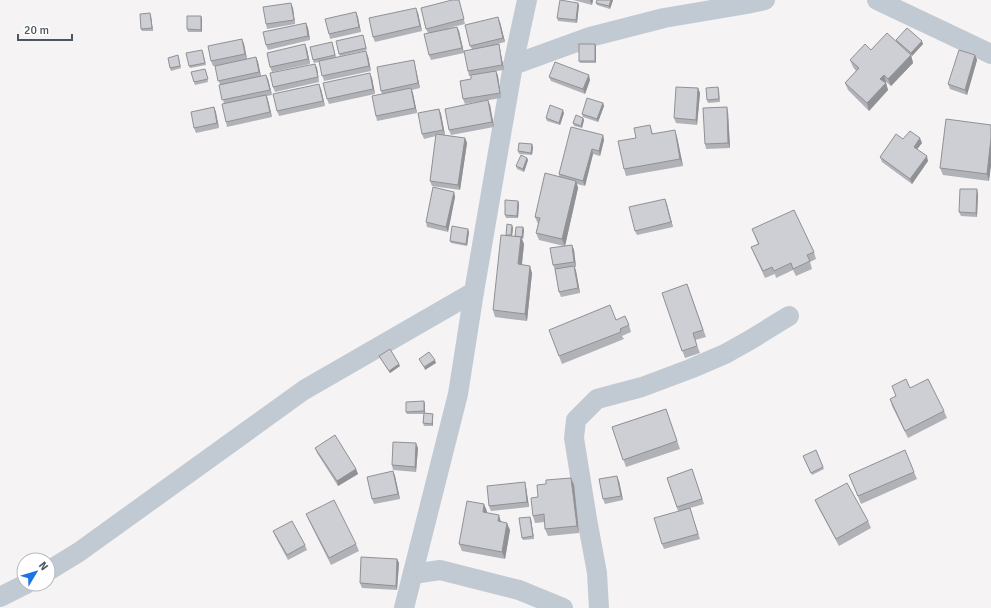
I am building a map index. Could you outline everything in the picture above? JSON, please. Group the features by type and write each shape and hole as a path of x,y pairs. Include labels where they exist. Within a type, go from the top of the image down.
{"street":[{"path":"404,608 458,394 474,292 527,0"},
{"path":"514,65 590,37 664,18 765,0"},
{"path":"877,0 991,54"},
{"path":"56,566 79,552 304,390 474,292"},
{"path":"599,608 597,573 574,438 576,420 597,399 642,387 725,354 788,316"},
{"path":"413,574 440,570 519,590 563,608"},
{"path":"0,597 16,589"}],"building":[{"path":"452,0 459,0 464,19 426,29 421,8"},
{"path":"560,0 578,3 576,20 557,18"},
{"path":"597,0 611,0 609,6 596,3"},
{"path":"291,3 294,20 266,24 263,7"},
{"path":"416,8 420,26 373,37 369,18"},
{"path":"356,12 359,27 329,34 325,19"},
{"path":"150,13 152,28 141,29 140,14"},
{"path":"187,16 201,16 201,30 187,29"},
{"path":"498,17 503,38 470,46 465,25"},
{"path":"306,23 308,36 266,45 263,32"},
{"path":"457,27 462,48 429,55 424,34"},
{"path":"907,28 922,41 911,53 896,40"},
{"path":"887,33 911,55 888,79 884,75 880,79 886,83 867,103 845,83 859,68 850,60 865,44 871,50"},
{"path":"363,35 366,48 339,54 336,41"},
{"path":"242,39 245,54 211,61 208,46"},
{"path":"332,42 335,55 313,60 310,47"},
{"path":"305,44 308,59 270,67 267,53"},
{"path":"499,44 502,65 468,71 464,51"},
{"path":"579,44 595,44 595,61 579,61"},
{"path":"202,50 205,63 189,66 186,53"},
{"path":"959,50 975,55 965,90 948,84"},
{"path":"366,51 369,66 322,76 319,61"},
{"path":"178,55 180,66 170,68 168,58"},
{"path":"256,57 259,72 218,81 215,66"},
{"path":"414,60 418,83 381,91 377,67"},
{"path":"555,62 589,75 583,89 549,77"},
{"path":"315,64 318,77 273,87 270,73"},
{"path":"205,69 208,79 194,82 191,72"},
{"path":"496,71 500,93 463,99 460,81 471,79 471,75"},
{"path":"370,73 373,89 327,99 323,83"},
{"path":"266,75 270,90 222,100 219,85"},
{"path":"319,84 323,101 277,111 273,94"},
{"path":"676,87 698,88 696,120 674,118"},
{"path":"718,87 719,99 707,100 706,88"},
{"path":"411,88 415,108 376,116 372,96"},
{"path":"266,95 270,112 226,122 222,104"},
{"path":"587,98 603,103 597,119 582,114"},
{"path":"488,100 492,122 449,130 445,109"},
{"path":"550,105 563,110 559,123 546,118"},
{"path":"214,107 217,123 194,128 191,112"},
{"path":"727,107 728,143 705,144 703,108"},
{"path":"439,109 443,130 422,134 418,113"},
{"path":"576,115 583,118 581,126 573,123"},
{"path":"946,119 991,125 987,174 940,168"},
{"path":"650,125 652,134 675,130 680,159 624,169 618,141 636,138 634,128"},
{"path":"571,127 603,135 599,151 592,149 583,181 559,174"},
{"path":"910,131 920,138 914,147 927,156 910,179 880,157 896,134 903,139"},
{"path":"436,134 465,138 458,185 430,181"},
{"path":"519,143 532,144 531,153 518,151"},
{"path":"521,155 527,158 523,169 516,166"},
{"path":"545,173 576,181 562,239 536,233 540,218 535,217"},
{"path":"433,187 454,192 446,227 426,222"},
{"path":"960,189 977,189 976,213 959,212"},
{"path":"665,199 671,222 635,231 629,207"},
{"path":"505,200 518,201 517,216 505,215"},
{"path":"794,210 814,252 807,255 810,261 793,269 791,263 774,271 772,267 763,271 751,247 759,244 752,229"},
{"path":"507,224 512,225 511,235 506,235"},
{"path":"452,226 468,229 466,244 450,241"},
{"path":"516,227 523,227 522,237 515,236"},
{"path":"501,235 521,237 518,264 530,266 525,314 493,310"},
{"path":"572,245 574,262 553,265 550,248"},
{"path":"574,266 578,288 559,292 555,269"},
{"path":"687,284 703,330 693,333 697,346 682,351 662,293"},
{"path":"610,305 616,320 625,316 629,325 620,329 621,332 559,356 549,330"},
{"path":"390,349 399,364 389,371 379,356"},
{"path":"429,352 435,360 424,367 419,359"},
{"path":"906,379 910,388 928,379 944,411 905,431 890,399 896,396 892,386"},
{"path":"424,401 424,411 406,412 406,402"},
{"path":"666,409 677,441 623,460 612,427"},
{"path":"424,413 433,414 432,424 423,423"},
{"path":"335,435 356,469 337,481 315,448"},
{"path":"393,442 416,443 415,467 392,465"},
{"path":"816,450 823,467 811,473 803,456"},
{"path":"905,450 914,472 858,496 849,475"},
{"path":"692,469 702,499 677,507 667,478"},
{"path":"393,471 398,494 372,499 367,477"},
{"path":"617,476 621,496 603,499 599,479"},
{"path":"571,478 577,526 545,529 544,514 533,516 531,498 538,497 537,485 546,484 546,480"},
{"path":"525,482 527,502 489,506 487,486"},
{"path":"847,483 868,521 836,539 815,500"},
{"path":"334,500 356,544 329,558 306,514"},
{"path":"467,501 484,504 483,512 499,515 498,521 507,523 502,552 459,544"},
{"path":"690,508 698,534 662,544 654,518"},
{"path":"530,517 533,536 522,538 519,518"},
{"path":"292,521 305,545 287,555 273,531"},
{"path":"361,557 397,559 396,586 360,583"}]}
